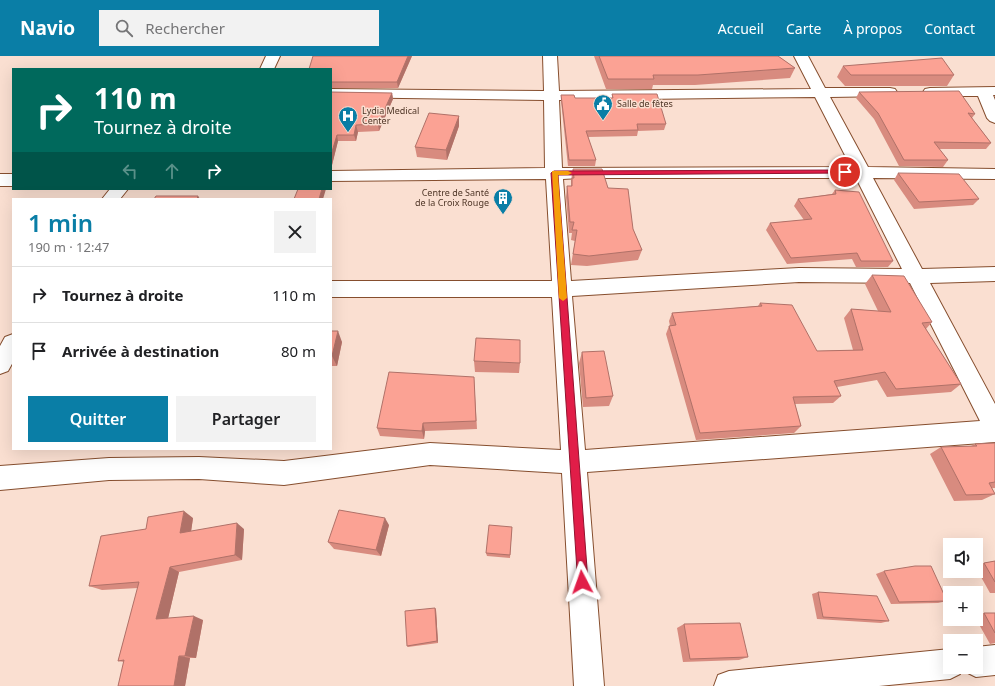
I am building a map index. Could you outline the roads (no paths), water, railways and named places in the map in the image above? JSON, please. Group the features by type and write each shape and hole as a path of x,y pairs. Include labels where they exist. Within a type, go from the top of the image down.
{"street":[{"path":"267,68 273,56"},
{"path":"550,56 554,173 573,462 590,686"},
{"path":"801,56 860,172 917,276 995,427"},
{"path":"332,93 551,96 989,91 995,118"},
{"path":"332,176 554,173 860,172 995,174"},
{"path":"0,180 12,180"},
{"path":"112,198 118,190"},
{"path":"332,289 562,289 799,274 917,276 995,274"},
{"path":"0,365 12,345"},
{"path":"0,478 109,468 199,468 284,473 430,454 573,462 995,431"},
{"path":"983,661 995,660"},
{"path":"729,686 943,665"}],"place":[{"name":"Salle de fêtes","path":"603,121"},
{"name":"Lydia Medical Center","path":"348,133"},
{"name":"Centre de Santé de la Croix Rouge","path":"503,215"}]}
